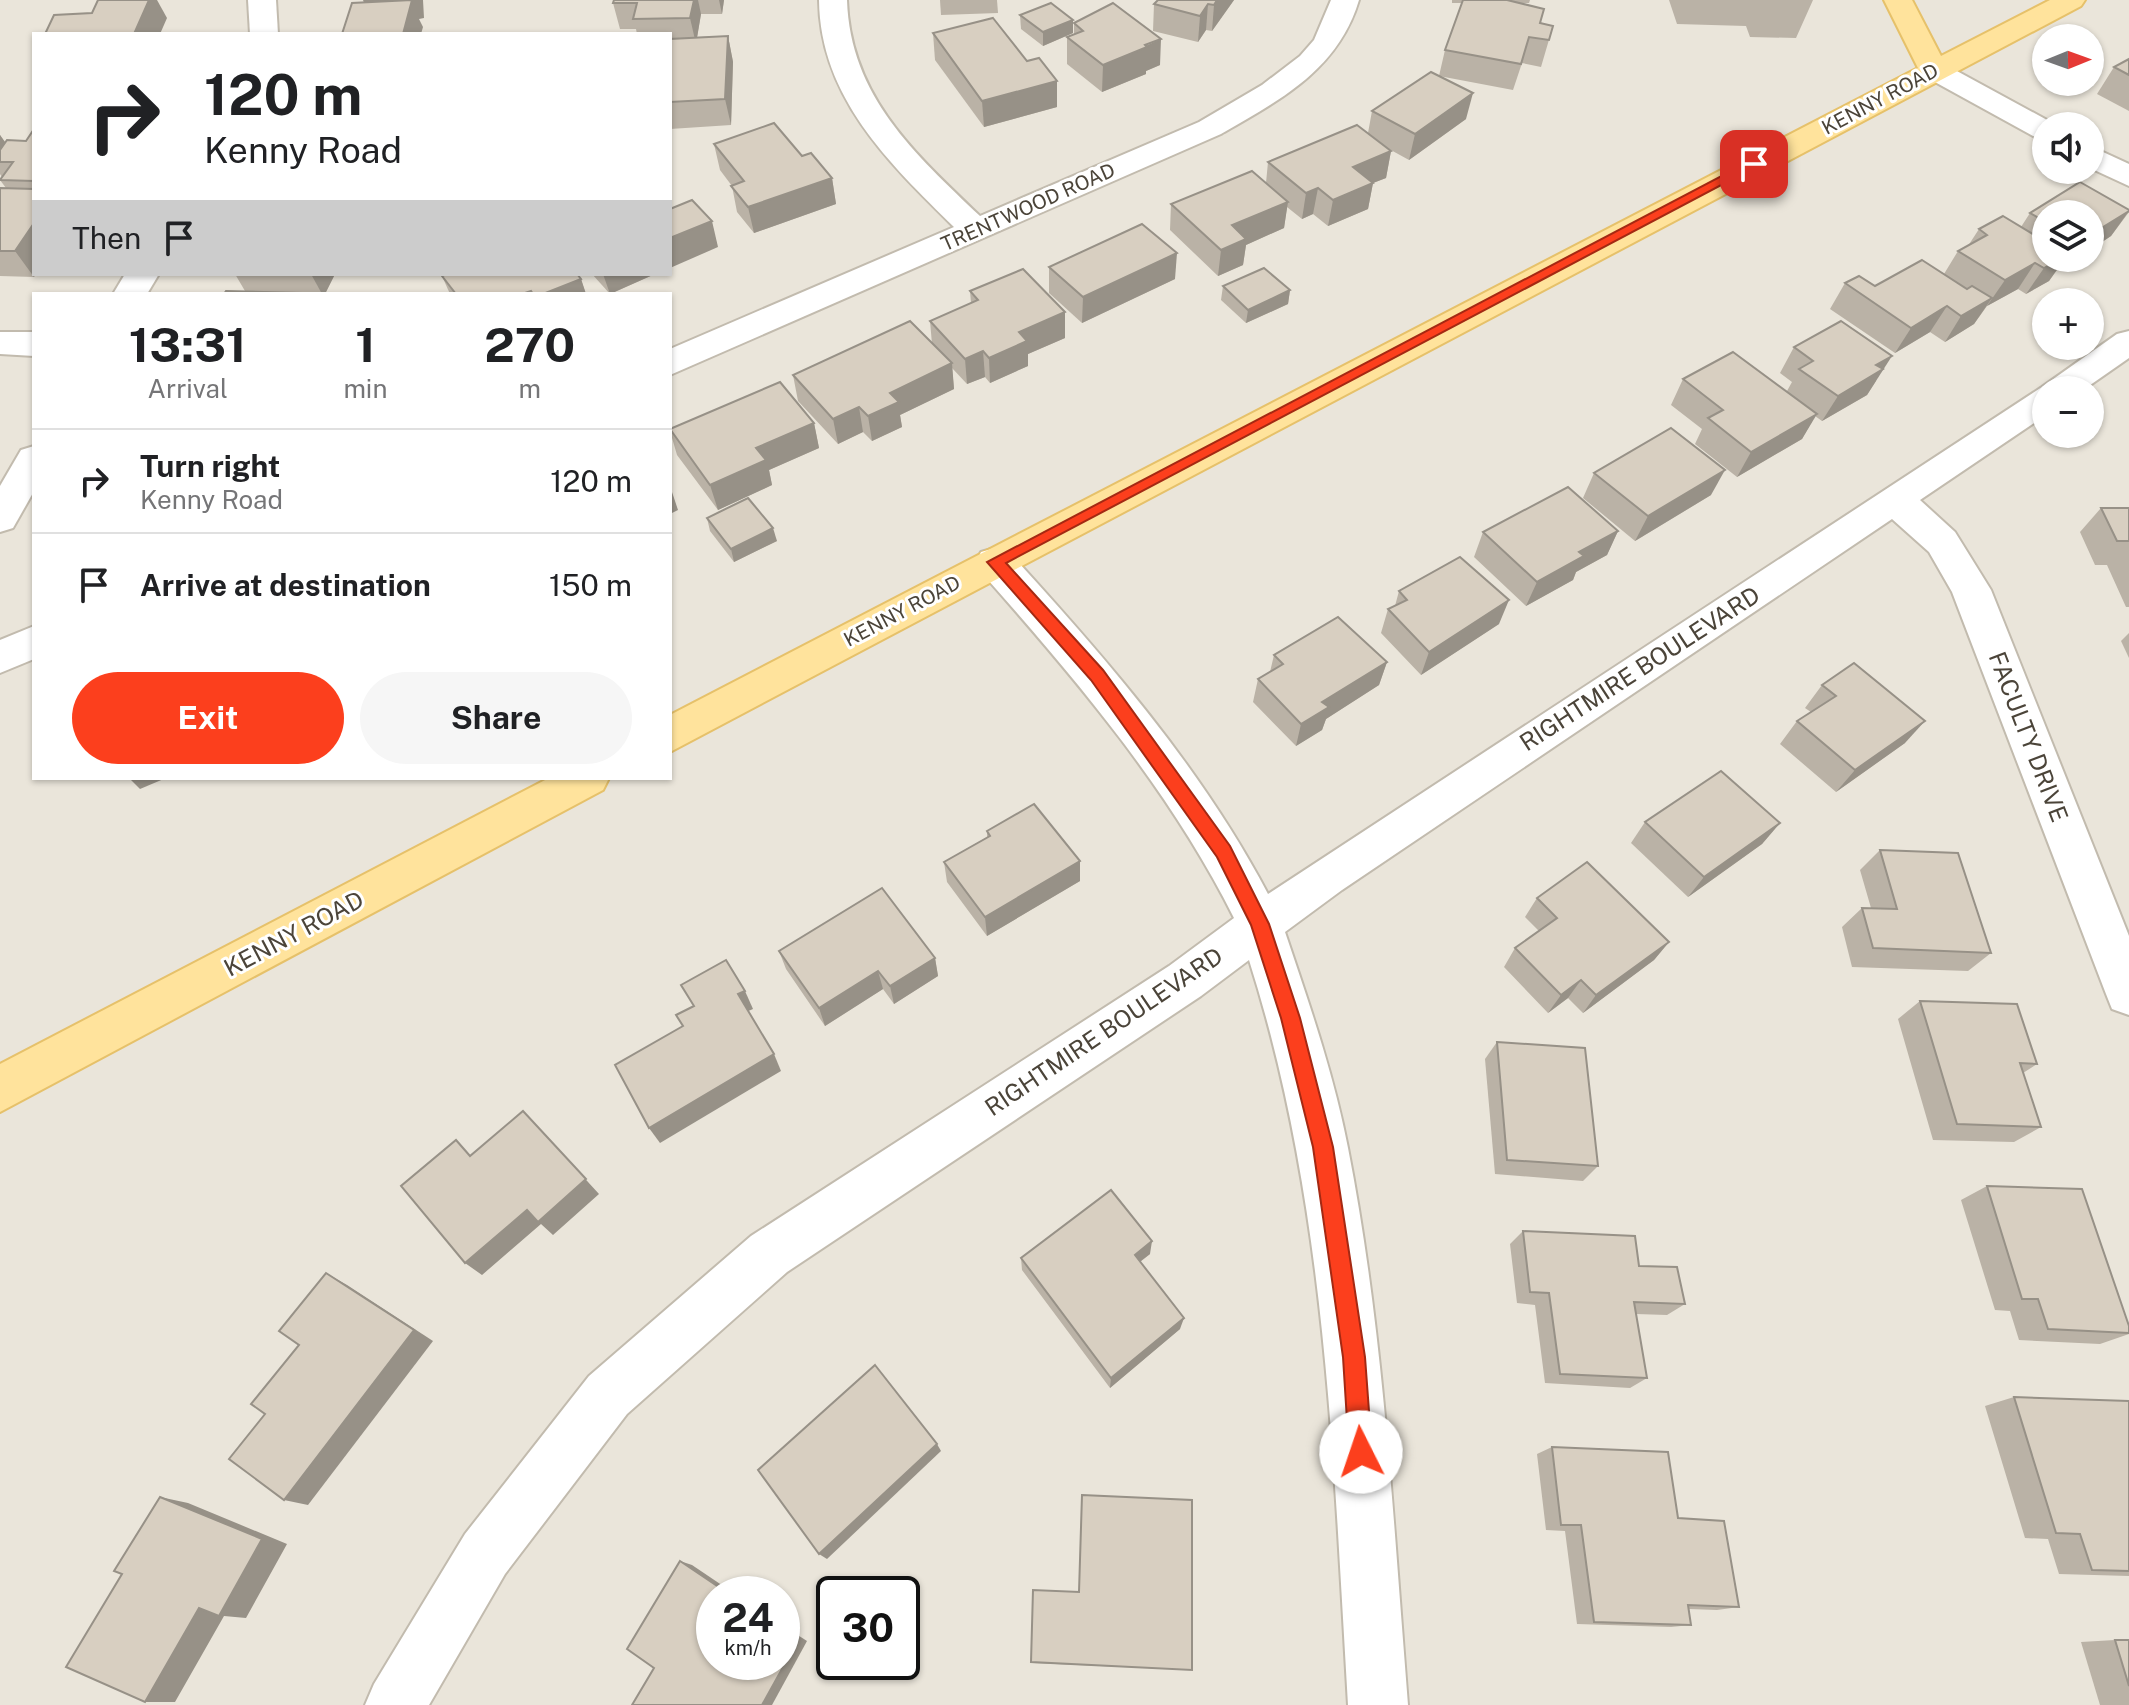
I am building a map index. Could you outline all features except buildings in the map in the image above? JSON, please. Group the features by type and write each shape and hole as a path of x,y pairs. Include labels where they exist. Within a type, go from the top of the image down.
{"main road":[{"path":"1898,0 1934,70"},
{"name":"KENNY ROAD","path":"672,734 2071,0"},
{"name":"KENNY ROAD","path":"0,1089 584,780"}],"street":[{"path":"262,0 264,32"},
{"path":"833,0 844,69 874,117 938,194 975,229"},
{"name":"TRENTWOOD ROAD","path":"672,362 1210,128 1281,87 1316,56 1335,31 1345,0"},
{"path":"1934,70 2032,123"},
{"path":"2104,163 2129,177"},
{"path":"2079,376 2129,342"},
{"path":"0,343 32,344"},
{"name":"RIGHTMIRE BOULEVARD","path":"395,1705 485,1554 608,1395 769,1254 1185,981 1326,876 2032,408"},
{"path":"0,518 32,462"},
{"name":"FACULTY DRIVE","path":"1896,500 1942,542 1971,590 2129,994"},
{"path":"995,562 1097,675 1223,852 1260,924 1291,1018 1323,1147 1330,1192 1354,1357 1378,1705"},
{"path":"0,657 32,643"}],"shaded area":[{"path":"0,0 2129,0 2129,1705 0,1705"}],"route":[{"path":"1361,1452 1354,1357 1323,1147 1291,1018 1260,924 1223,852 1097,675 995,562 1754,164"}]}
